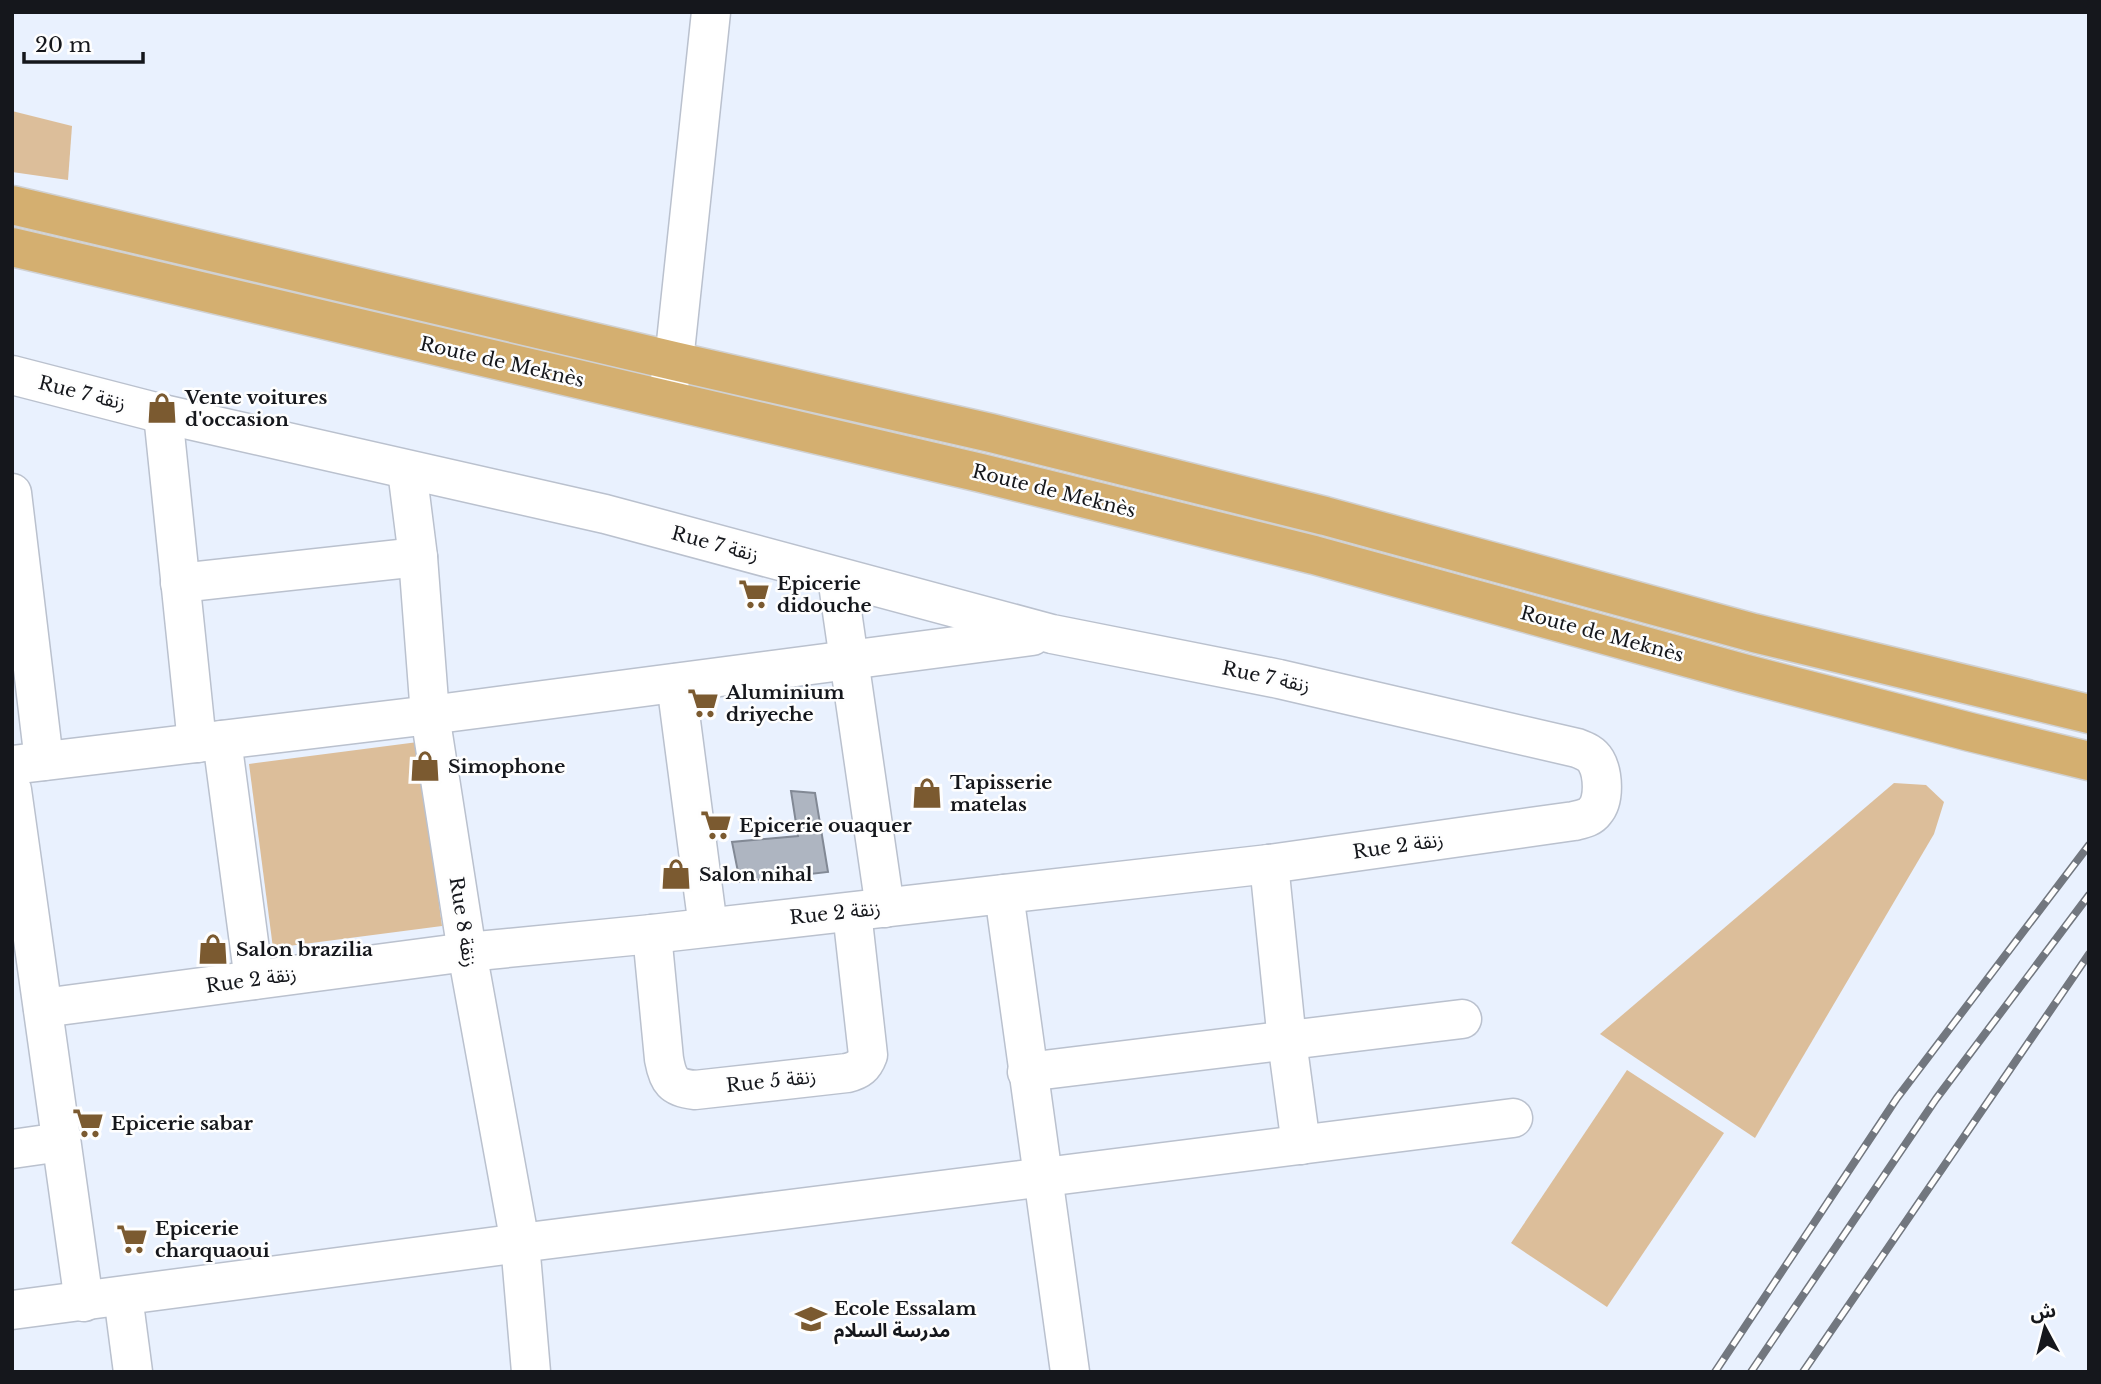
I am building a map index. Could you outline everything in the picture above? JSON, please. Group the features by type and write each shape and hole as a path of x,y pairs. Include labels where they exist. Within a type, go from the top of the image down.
{"main road":[{"name":"Route de Meknès","path":"12,205 674,362 991,433 1325,516 1754,633 2089,713"},
{"name":"Route de Meknès","path":"12,247 994,476 1314,555 1970,732 2089,761"}],"street":[{"path":"666,399 674,362 711,12"},
{"name":"Rue 7 زنقة","path":"12,375 163,414 605,514 1052,634 1279,679 1577,748 1591,755 1596,761 1601,783"},
{"path":"163,414 180,583 254,980"},
{"name":"Rue 8 زنقة","path":"407,470 418,557 430,715 467,952 520,1243 530,1372"},
{"path":"12,493 28,763 430,715 1052,634"},
{"path":"180,583 418,557"},
{"path":"837,577 849,659 869,910"},
{"path":"676,683 708,928"},
{"name":"Rue 2 زنقة","path":"43,1008 467,952 708,928 1269,864 1574,821 1587,818 1595,811 1601,796 1601,783"},
{"path":"12,790 22,939 43,1008 84,1302"},
{"path":"1269,864 1287,1041 1301,1145"},
{"path":"1004,894 1070,1372"},
{"name":"Rue 5 زنقة","path":"652,934 664,1059 669,1076 678,1087 695,1090 847,1073 863,1067 868,1055 869,910"},
{"path":"1027,1072 1462,1019"},
{"path":"12,1310 1513,1118"},
{"path":"12,1149 61,1142"},
{"path":"122,1296 133,1372"}],"shaded area":[{"path":"12,111 72,126 68,180 12,172"},
{"path":"418,742 442,926 273,948 249,764"},
{"path":"1894,783 1926,785 1944,802 1934,834 1755,1138 1600,1034"},
{"path":"1627,1070 1724,1133 1607,1307 1511,1243"}],"building":[{"path":"791,791 815,793 828,872 740,882 732,842 798,836"}],"railway":[{"path":"1715,1372 1897,1098 2089,845"},
{"path":"1751,1372 1936,1099 2089,895"},
{"path":"1803,1372 2089,954"}],"place":[{"name":"Vente voitures d'occasion","path":"162,408"},
{"name":"Epicerie didouche","path":"754,594"},
{"name":"Aluminium driyeche","path":"703,703"},
{"name":"Simophone","path":"425,766"},
{"name":"Tapisserie matelas","path":"927,793"},
{"name":"Epicerie ouaquer","path":"716,825"},
{"name":"Salon nihal","path":"676,874"},
{"name":"Salon brazilia","path":"213,949"},
{"name":"Epicerie sabar","path":"88,1123"},
{"name":"Epicerie charquaoui","path":"132,1239"},
{"name":"Ecole Essalam مدرسة السلام","path":"811,1319"}]}
